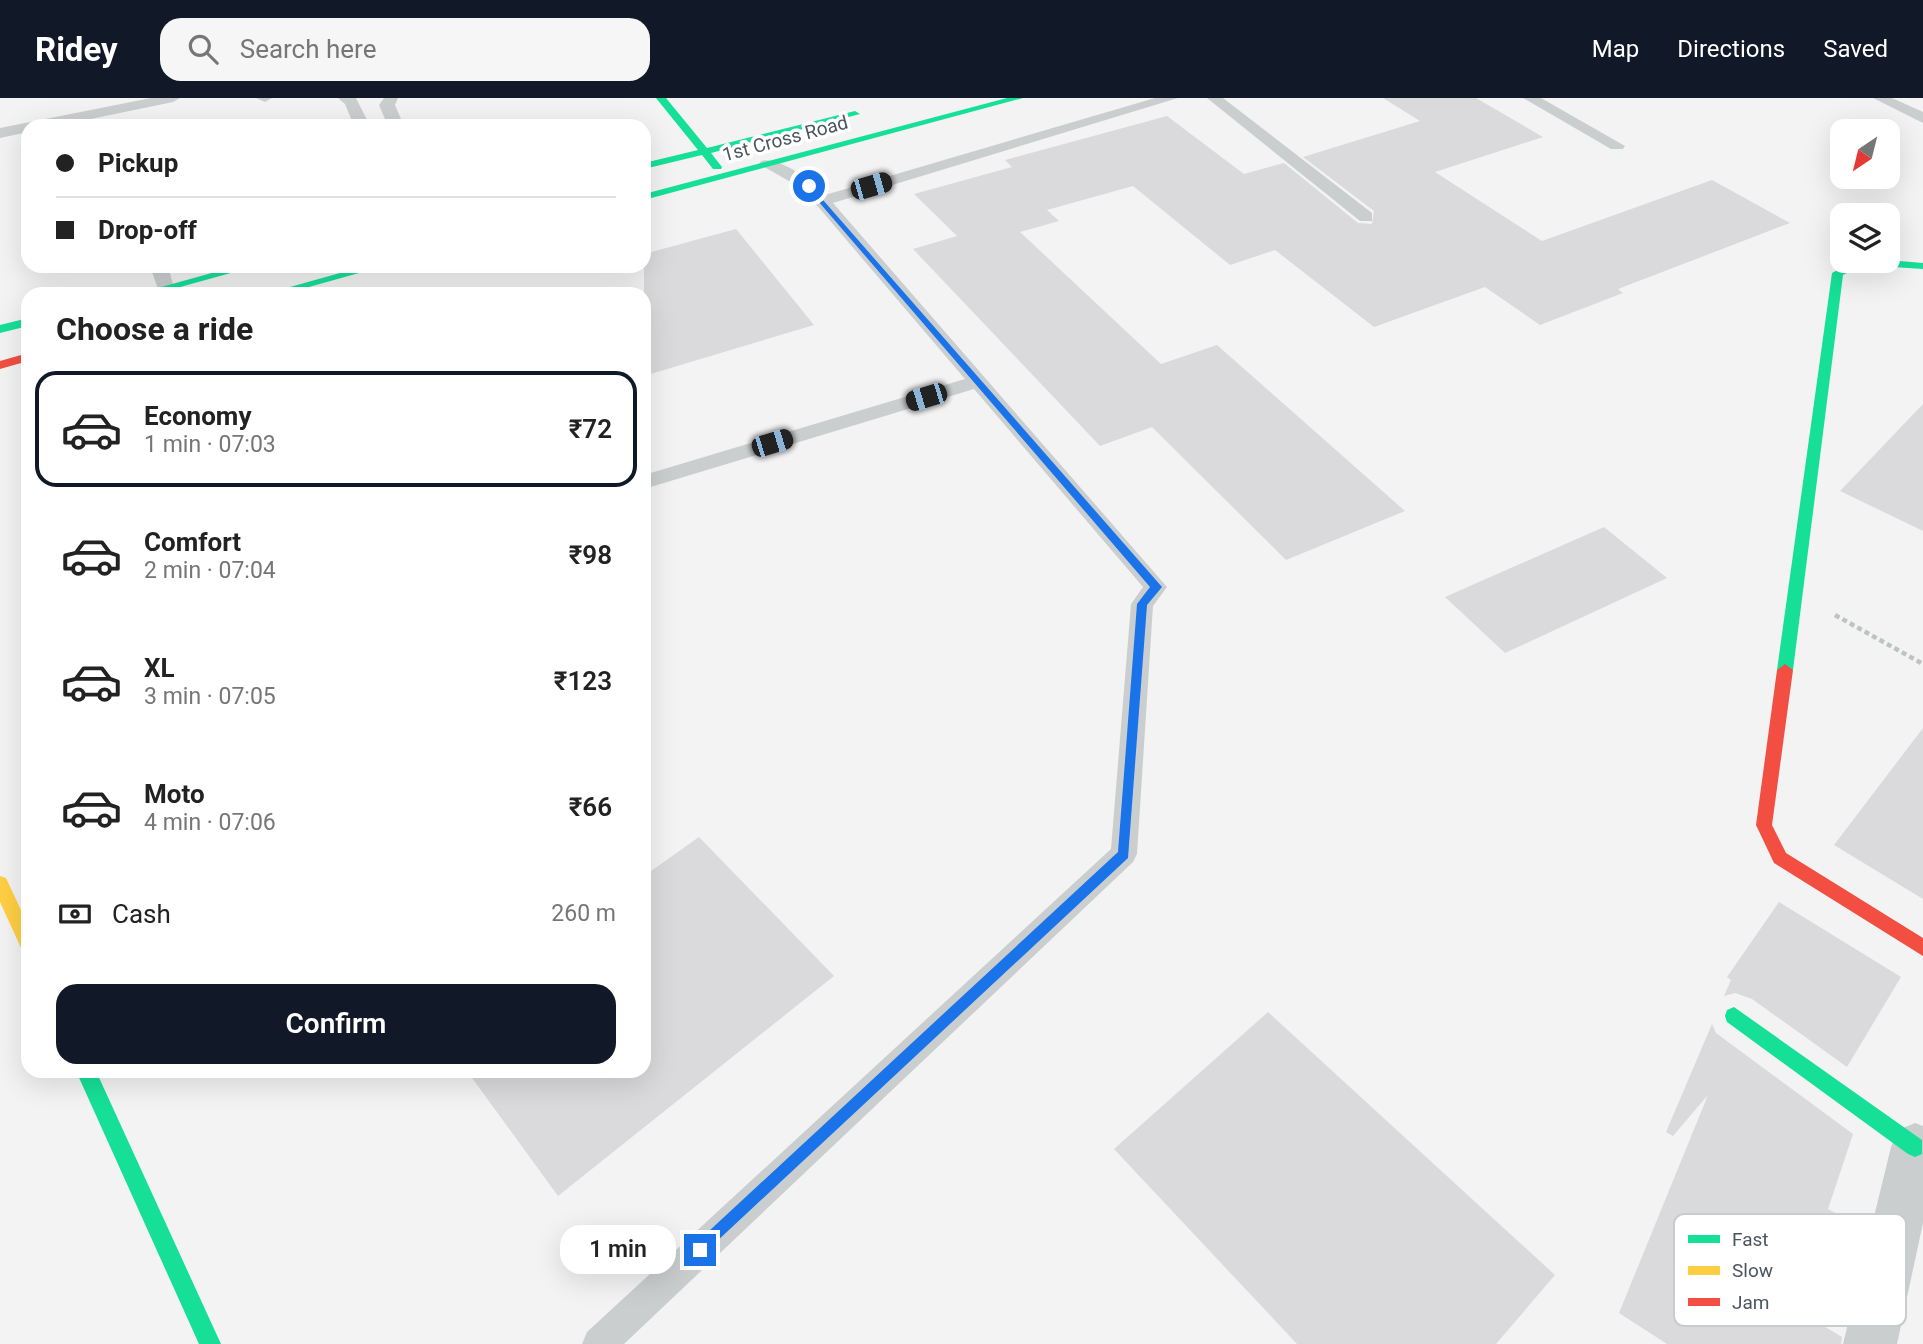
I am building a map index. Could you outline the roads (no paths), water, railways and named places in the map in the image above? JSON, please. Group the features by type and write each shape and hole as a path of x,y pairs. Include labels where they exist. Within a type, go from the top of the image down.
{"street":[{"path":"662,98 724,176"},
{"name":"1st Cross Road","path":"651,195 1018,98"},
{"name":"1st Cross Road","path":"651,164 871,110"},
{"path":"1923,266 1860,262 1838,272 1765,825 1780,858 1923,948"},
{"path":"170,287 223,273"},
{"path":"298,287 351,273"},
{"path":"0,329 21,324"},
{"path":"0,365 21,359"},
{"path":"0,883 21,929"},
{"path":"1734,1016 1919,1150 1903,1214"},
{"path":"89,1078 210,1344"},
{"path":"1870,1344 1875,1326"}],"lane":[{"path":"68,119 173,98"},
{"path":"345,98 351,101 359,119"},
{"path":"391,98 387,105 393,119"},
{"path":"821,201 1171,98"},
{"path":"1214,98 1366,217"},
{"path":"1530,98 1617,146"},
{"path":"1881,98 1923,118"},
{"path":"0,133 21,128"},
{"path":"599,1344 1124,854 1142,604 1156,587 809,186 767,164"},
{"path":"651,480 978,381"}]}
